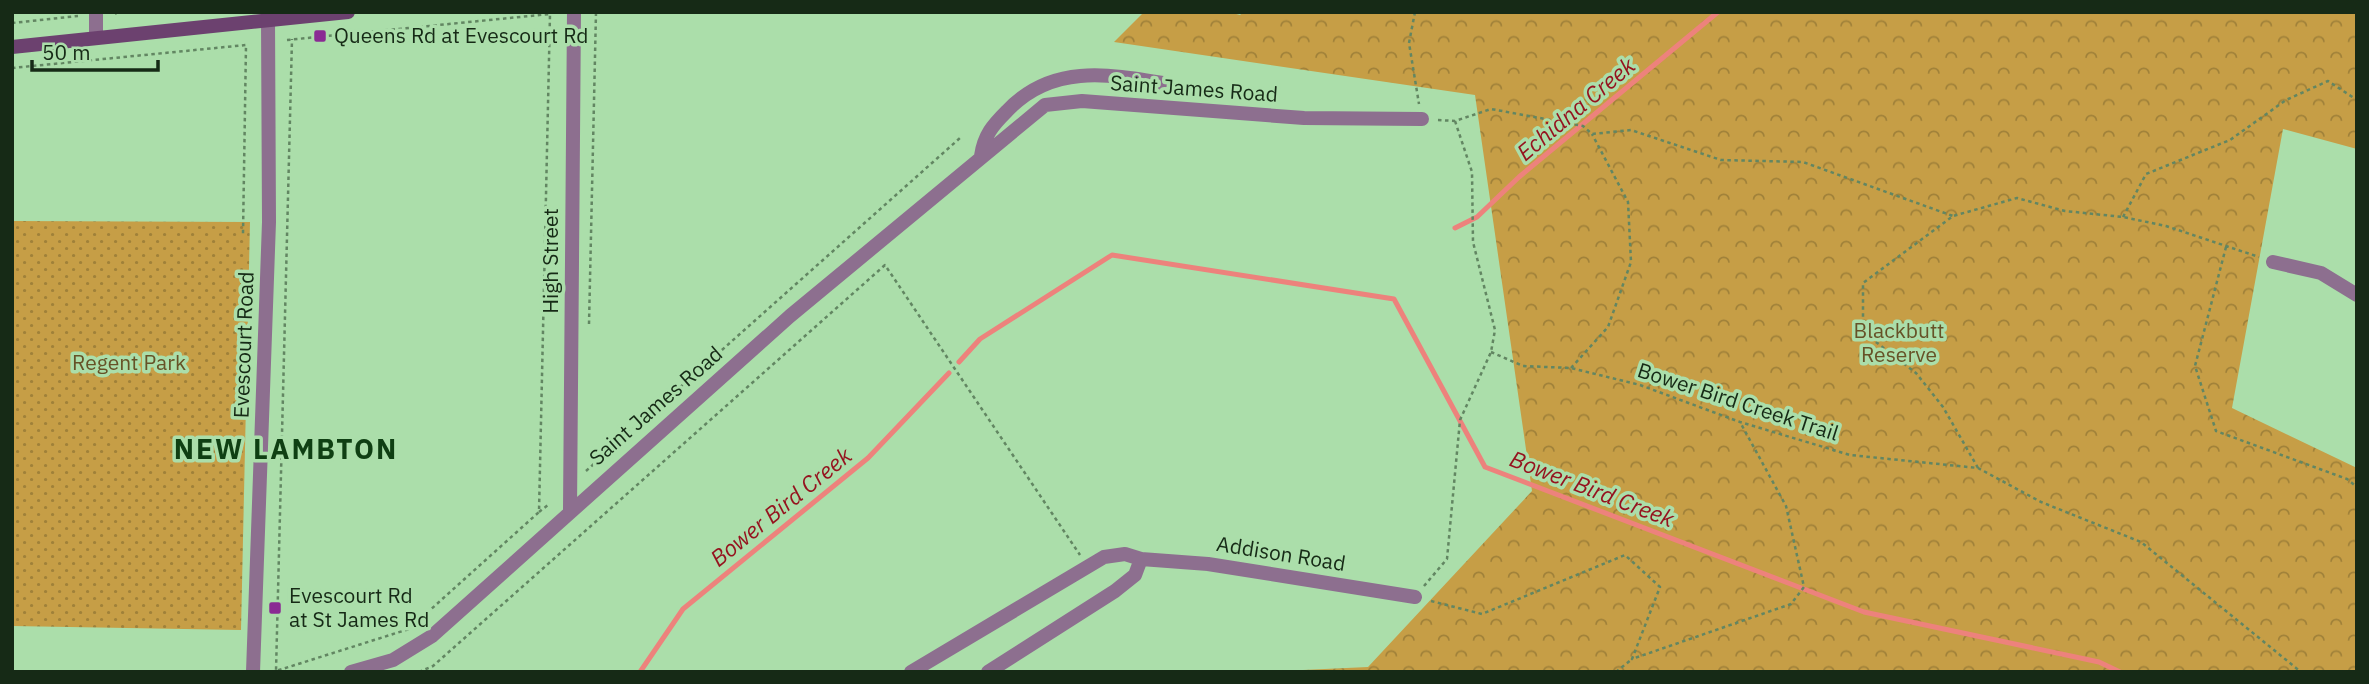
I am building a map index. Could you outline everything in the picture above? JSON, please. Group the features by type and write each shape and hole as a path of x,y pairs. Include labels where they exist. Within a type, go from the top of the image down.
{"street":[{"path":"96,12 96,37"},
{"path":"12,47 348,12"},
{"name":"High Street","path":"570,510 573,12"},
{"name":"Evescourt Road","path":"253,672 269,222 268,20"},
{"name":"Saint James Road","path":"981,156 988,130 1030,90 1048,80 1072,75 1169,84"},
{"name":"Saint James Road","path":"351,672 393,660 417,648 790,316 1037,111 1060,101 1304,118 1422,119"},
{"path":"2273,262 2321,273 2357,295"},
{"name":"Addison Road","path":"911,672 1104,557 1125,554 1141,559 1208,564 1415,597"},
{"path":"988,672 1115,590 1135,575 1141,559"}],"path":[{"path":"589,327 596,12"},
{"path":"1415,12 1409,43 1422,119 1455,121 1491,109 1583,126 1592,134 1628,202 1631,262 1608,327 1571,369"},
{"path":"539,512 550,14"},
{"path":"287,40 557,14"},
{"path":"12,23 78,16"},
{"path":"292,40 275,671 409,629 548,505"},
{"path":"12,68 248,45 243,234"},
{"path":"2123,217 2146,174 2230,140 2286,100 2328,82 2357,100"},
{"path":"1455,121 1472,172 1473,242 1495,330 1491,352 1460,421 1447,559 1415,597 1482,614 1625,555 1660,587 1632,659"},
{"path":"1592,134 1631,130 1721,160 1803,162 1953,216"},
{"path":"585,459 585,472 960,138"},
{"path":"1978,468 1943,407 1916,373 1863,332 1863,283 1953,216 2017,198 2065,211 2123,217 2166,226 2273,262"},
{"path":"2226,246 2195,366 2216,431 2347,479 2357,487"},
{"path":"419,672 443,657 524,587 885,265 1088,567"},
{"name":"Bower Bird Creek Trail","path":"1491,352 1523,366 1571,369 1640,385 1740,422 1850,455 1978,468 2041,502 2141,542 2301,672"},
{"path":"1616,672 1632,659 1790,604 1804,587 1786,506 1740,422"}],"green space":[{"name":"Blackbutt Reserve","path":"1144,12 1229,12 1240,15 1243,12 2357,12 2357,149 2283,129 2232,408 2357,468 2357,672 1256,672 1368,667 1532,491 1475,95 1114,42"},
{"name":"Regent Park","path":"12,221 250,222 241,630 12,626"}],"waterway":[{"name":"Echidna Creek","path":"1455,228 1477,217 1519,177 1718,12"},
{"name":"Bower Bird Creek","path":"959,362 980,339 1112,255 1394,299 1485,467 1864,612 2099,662 2120,672"},
{"name":"Bower Bird Creek","path":"640,672 683,609 868,458 949,373"}],"place":[{"name":"Queens Rd at Evescourt Rd","path":"320,36"},
{"name":"Evescourt Rd at St James Rd","path":"275,608"}],"district":[{"name":"NEW LAMBTON","path":"286,449"}]}
